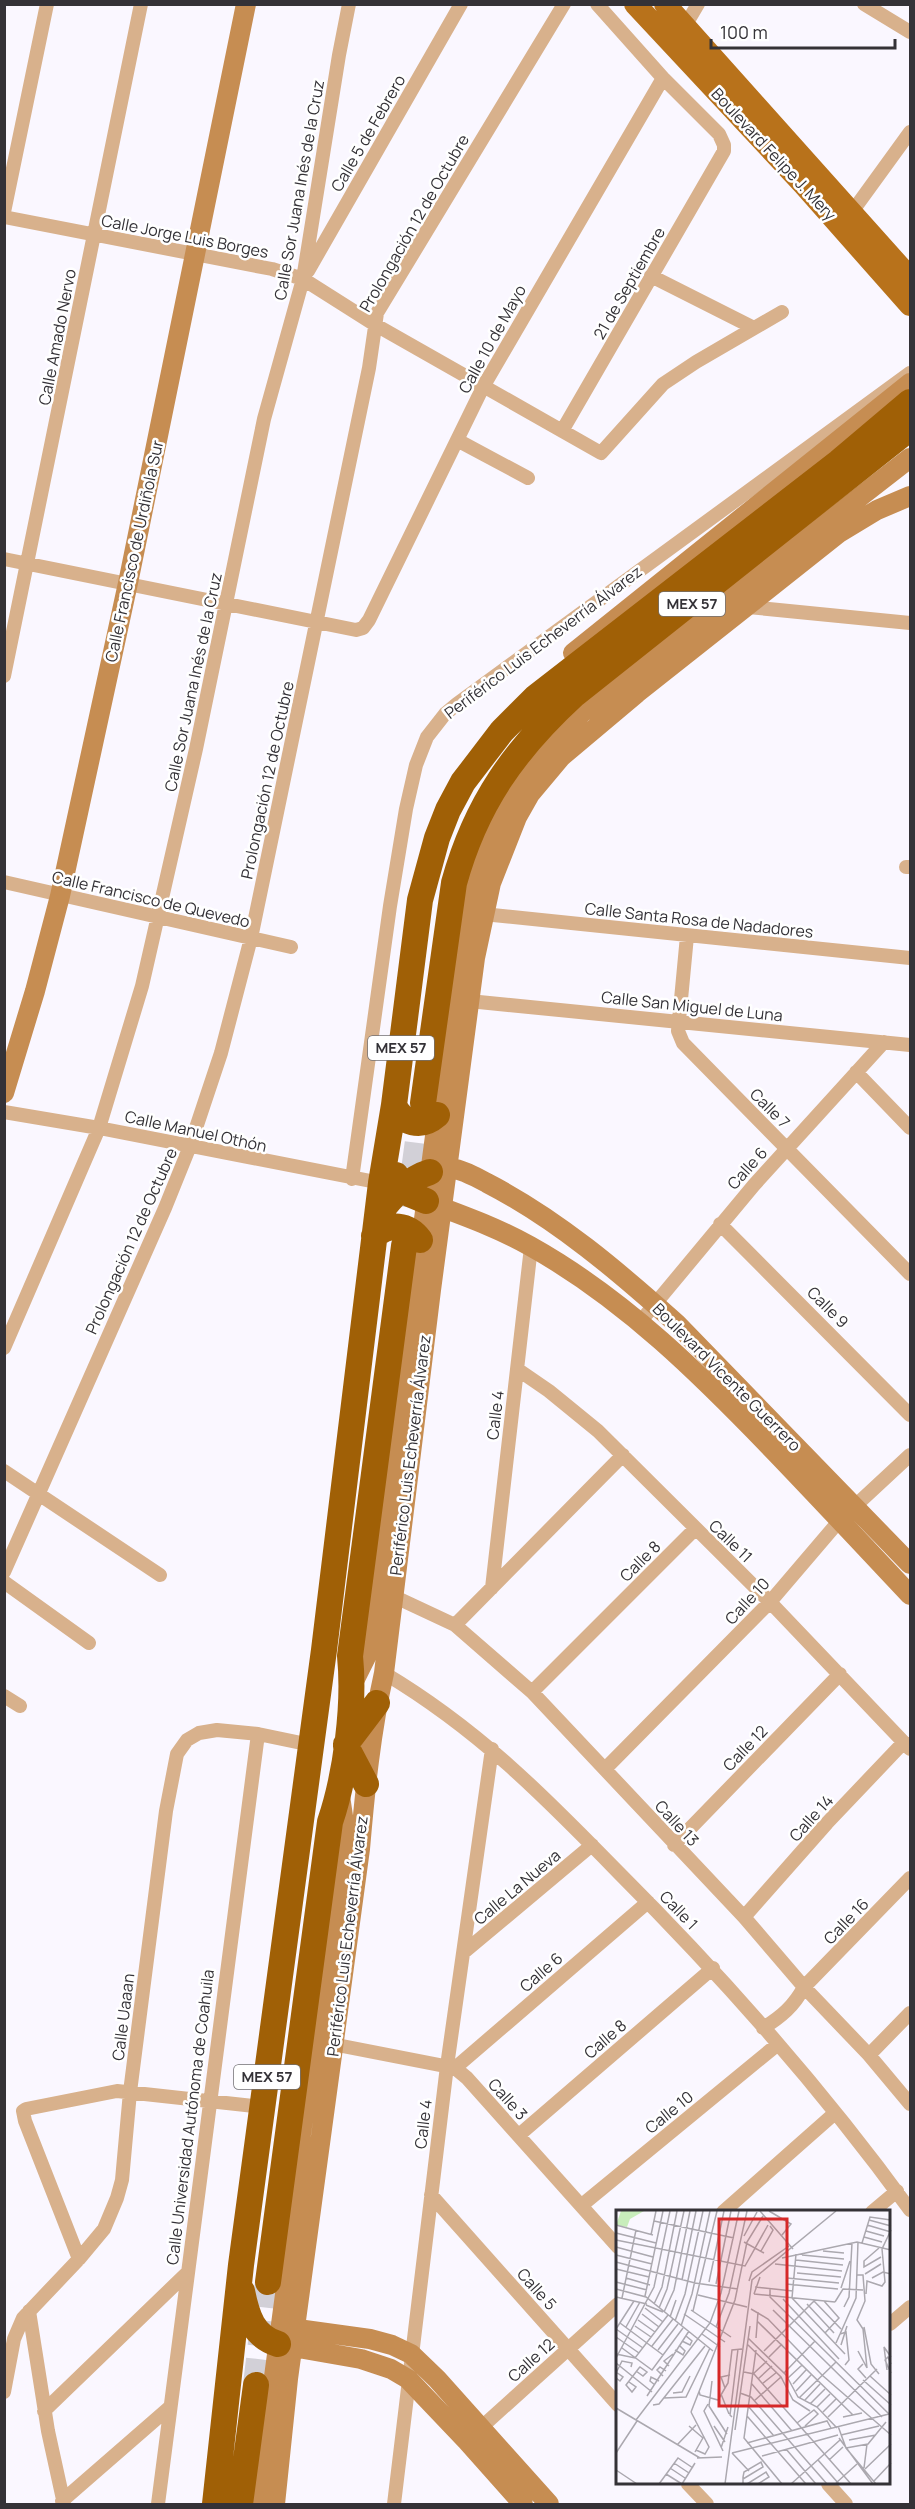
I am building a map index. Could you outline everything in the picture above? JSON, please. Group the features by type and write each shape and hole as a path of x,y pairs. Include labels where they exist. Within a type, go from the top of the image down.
{"highway":[{"name":"Periférico Luis Echeverría Álvarez","path":"430,1109 454,883 461,858 482,808 515,756 552,715 576,694 694,615 845,470 909,387"},
{"name":"Periférico Luis Echeverría Álvarez","path":"215,2505 240,2272 311,1745 376,1226 392,1185 387,1149 420,900 437,838 448,810 478,760 502,731 536,697 845,470 910,428"},
{"path":"393,1105 408,1122 424,1123 430,1109"},
{"path":"392,1185 439,1170"},
{"path":"392,1185 417,1199 434,1204"},
{"path":"376,1226 399,1226 415,1233 412,1243"},
{"name":"Periférico Luis Echeverría Álvarez","path":"277,2284 330,1822 340,1793 346,1745 353,1683 350,1656 412,1243"},
{"path":"366,1784 346,1745 377,1703"},
{"path":"240,2272 256,2289 265,2293 274,2293 277,2284"},
{"path":"240,2272 247,2315 281,2336"},
{"path":"229,2362 239,2348 281,2336"},
{"path":"227,2389 231,2379 250,2370 260,2372 269,2378 265,2386 240,2505"}],"main road":[{"name":"Boulevard Felipe J. Mery","path":"635,4 885,261 910,278"},
{"name":"Boulevard Felipe J. Mery","path":"665,4 852,212 885,261 910,305"}],"street":[{"path":"4,212 47,4"},
{"name":"Calle Amado Nervo","path":"4,676 141,4"},
{"name":"Calle Francisco de Urdiñola Sur","path":"4,1093 35,991 60,896 128,583 193,255 246,4"},
{"name":"Calle Sor Juana Inés de la Cruz","path":"4,1348 99,1128 142,986 159,917 264,419 303,279 349,4"},
{"name":"Calle 5 de Febrero","path":"303,279 461,4"},
{"name":"Prolongación 12 de Octubre","path":"4,1572 190,1146 221,1053 251,938 369,369 377,313 564,4"},
{"path":"597,4 663,78"},
{"path":"685,26 698,4"},
{"path":"864,4 910,32"},
{"name":"21 de Septiembre","path":"562,431 724,151 719,134 663,78"},
{"name":"Calle 10 de Mayo","path":"317,622 356,630 366,625 483,387 663,78"},
{"path":"852,212 910,132"},
{"name":"Calle Jorge Luis Borges","path":"4,217 272,269 303,279 374,324 601,453 663,384 754,328"},
{"path":"651,276 754,328 782,312"},
{"name":"Periférico Luis Echeverría Álvarez","path":"536,697 561,663 909,387"},
{"name":"Periférico Luis Echeverría Álvarez","path":"352,1179 399,852 416,765 427,737 457,704 909,387"},
{"path":"457,440 528,478"},
{"name":"Periférico Luis Echeverría Álvarez","path":"257,2505 265,2386 281,2336 332,2044 360,1849 377,1703 384,1673 434,1204 483,914 493,877 512,828 530,794 561,757 596,726 748,607 910,458"},
{"path":"818,541 910,496"},
{"name":"Periférico Luis Echeverría Álvarez","path":"694,615 818,541"},
{"path":"4,559 317,622"},
{"path":"748,607 910,622"},
{"name":"Calle Francisco de Quevedo","path":"4,882 291,947"},
{"name":"Calle Santa Rosa de Nadadores","path":"483,914 910,958"},
{"name":"Calle 7","path":"687,936 678,1031 682,1043 910,1274"},
{"name":"Calle San Miguel de Luna","path":"469,1001 910,1045"},
{"name":"Calle 6","path":"640,1322 720,1224 884,1042"},
{"path":"856,1072 910,1128"},
{"name":"Periférico Luis Echeverría Álvarez","path":"430,1109 439,1170"},
{"name":"Calle Manuel Othón","path":"4,1112 99,1128 392,1185"},
{"name":"Boulevard Vicente Guerrero","path":"439,1170 481,1180 530,1208 654,1304 677,1324 910,1564"},
{"name":"Periférico Luis Echeverría Álvarez","path":"412,1243 434,1204"},
{"name":"Boulevard Vicente Guerrero","path":"434,1204 485,1223 531,1247 566,1268 640,1322 680,1356 727,1402 910,1595"},
{"name":"Calle 9","path":"720,1224 910,1415"},
{"name":"Calle 4","path":"492,1588 531,1247"},
{"name":"Calle 11","path":"517,1369 574,1410 623,1455 770,1602 908,1746"},
{"path":"455,1625 623,1455"},
{"name":"Calle 10","path":"605,1769 770,1602 840,1520 910,1455"},
{"path":"4,1471 160,1575"},
{"name":"Calle 8","path":"532,1692 695,1529"},
{"path":"4,1582 89,1643"},
{"name":"Calle 13","path":"393,1596 455,1625 532,1692 744,1917 804,1988 869,2055 910,2104"},
{"name":"Calle 1","path":"384,1673 419,1694 492,1749 543,1794 713,1968 835,2113 910,2210"},
{"name":"Calle 12","path":"674,1845 840,1674"},
{"path":"4,1696 20,1706"},
{"name":"Calle Uaaan","path":"4,2392 14,2339 22,2318 79,2259 104,2229 122,2180 130,2092 166,1810 177,1754 187,1740 199,1733 217,1730 258,1734 311,1745"},
{"name":"Calle Universidad Autónoma de Coahuila","path":"158,2505 258,1734"},
{"name":"Calle 14","path":"744,1917 827,1823 908,1746"},
{"name":"Calle 4","path":"394,2505 431,2195 451,2067 463,1953 492,1749"},
{"name":"Calle La Nueva","path":"463,1953 592,1845"},
{"name":"Calle 16","path":"763,2028 779,2018 795,2003 804,1988 910,1878"},
{"name":"Calle 6","path":"451,2067 648,1902"},
{"name":"Calle 8","path":"519,2135 713,1968"},
{"path":"869,2055 910,2013"},
{"path":"332,2044 451,2067"},
{"name":"Calle 10","path":"582,2205 778,2044"},
{"name":"Calle 3","path":"451,2067 519,2135 616,2245"},
{"path":"79,2259 23,2111 91,2095 130,2092 263,2107"},
{"path":"725,2210 835,2113"},
{"path":"874,2210 897,2191"},
{"name":"Calle 5","path":"431,2195 616,2403"},
{"path":"44,2411 187,2273"},
{"name":"Periférico Luis Echeverría Álvarez","path":"274,2505 281,2336 277,2284"},
{"name":"Calle 12","path":"466,2441 616,2306"},
{"path":"891,2323 910,2307"},
{"path":"29,2311 44,2411 63,2503"},
{"path":"281,2336 370,2339 392,2345 411,2354 482,2427 549,2505"},
{"path":"281,2336 391,2369 408,2379 522,2505"},
{"path":"63,2503 170,2407"},
{"path":"689,2485 707,2505"},
{"path":"829,2485 845,2504"}],"tunnel":[{"path":"404,1246 423,1103"},
{"path":"256,2385 268,2282"}]}
